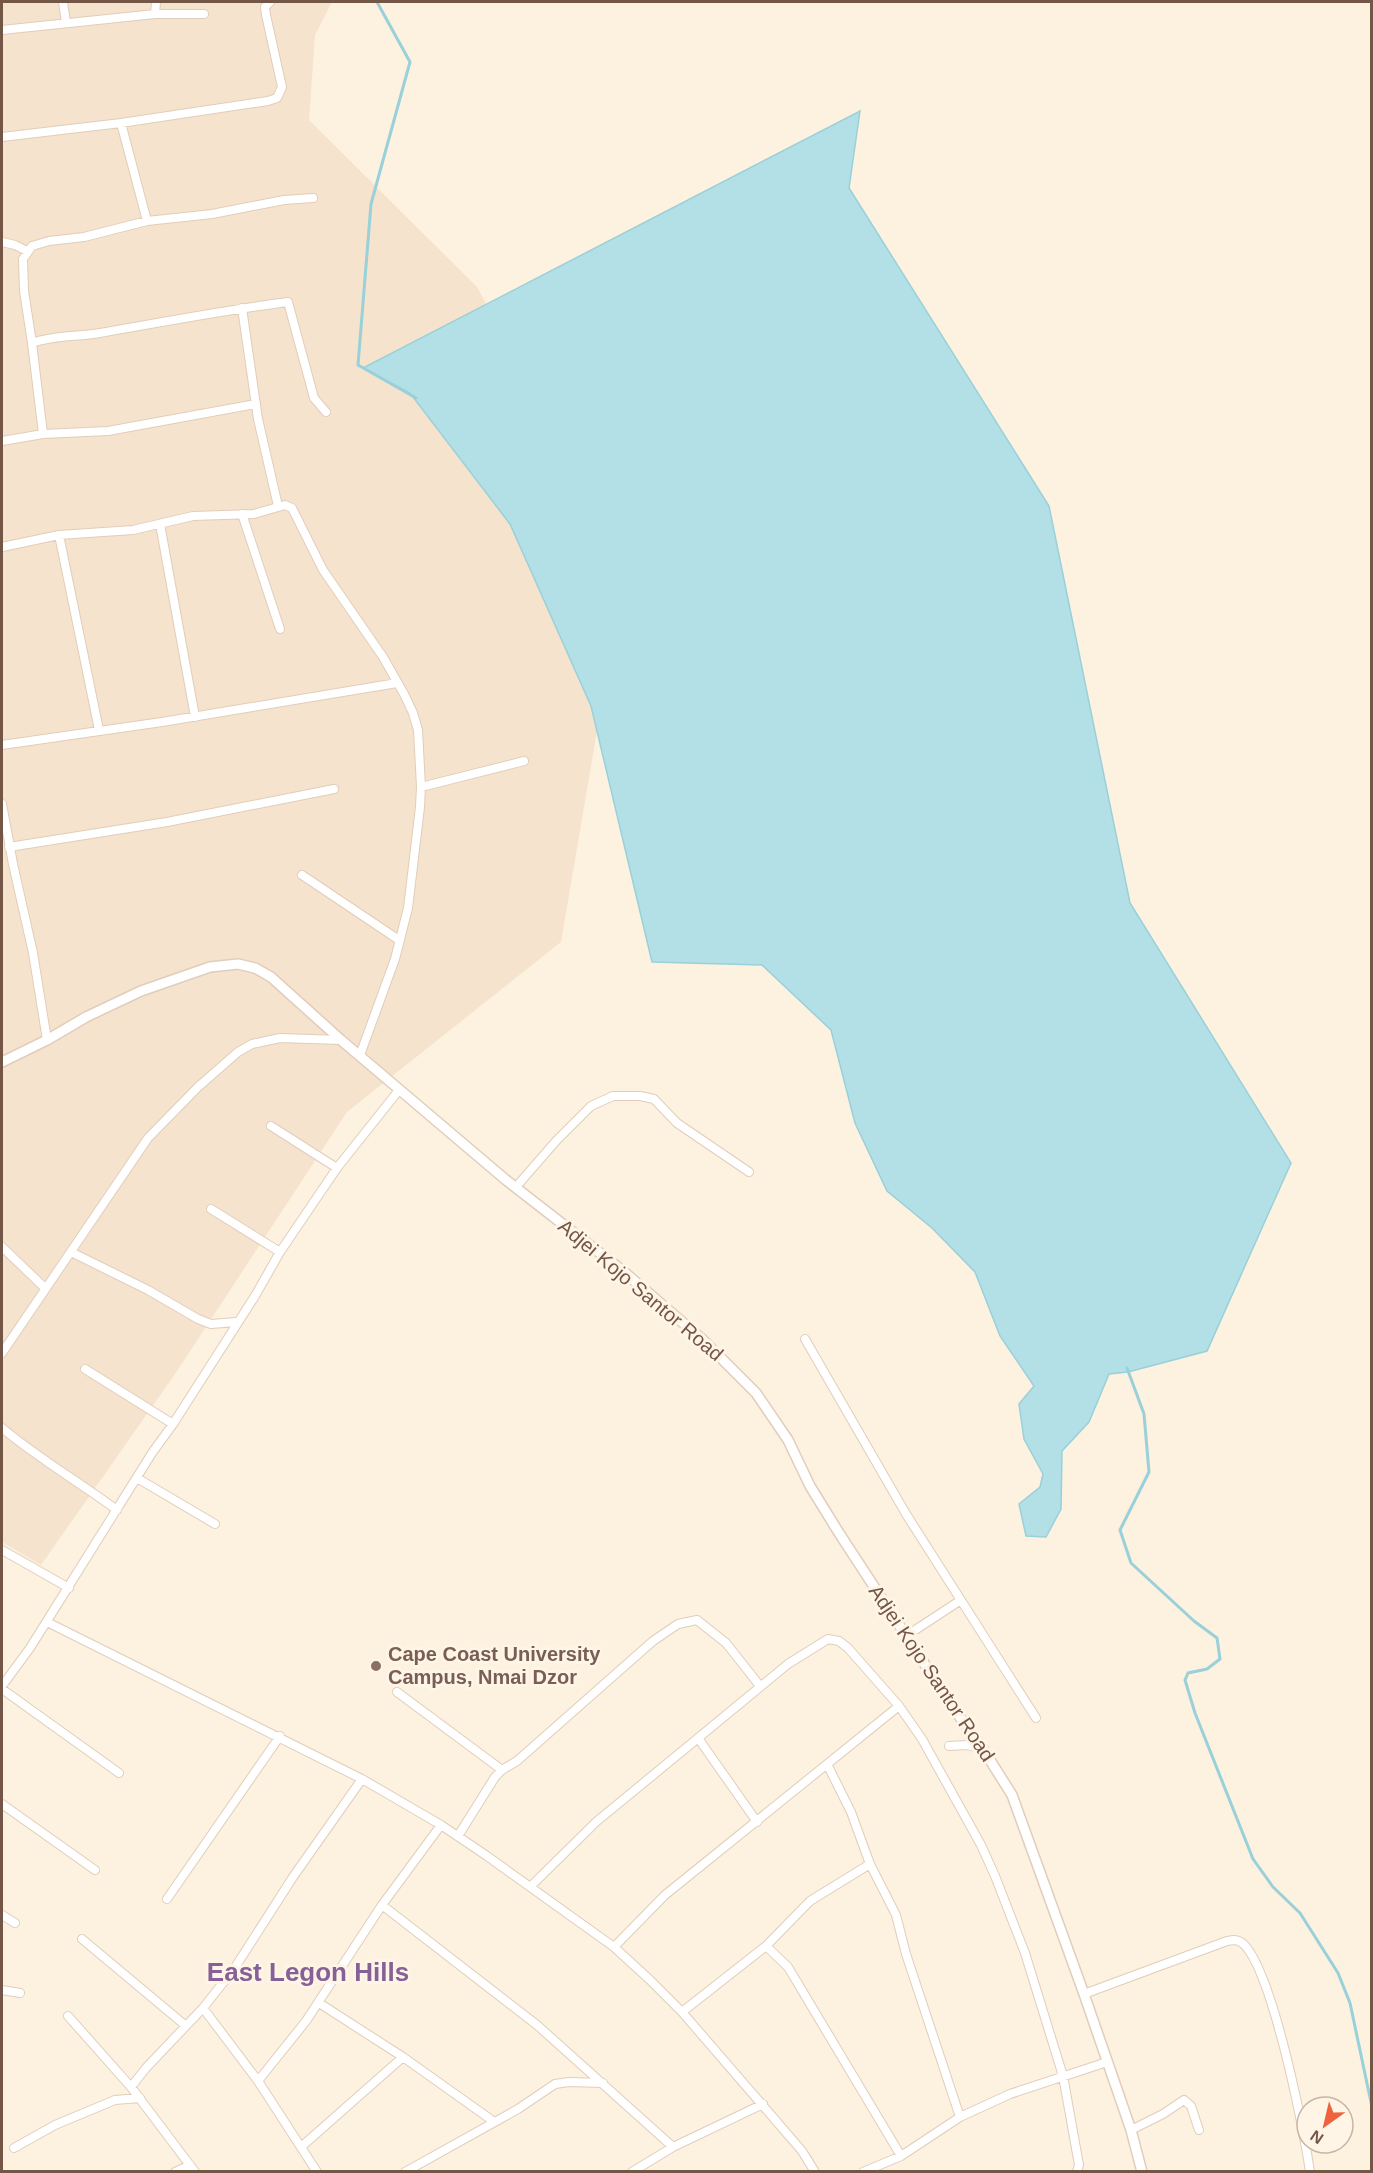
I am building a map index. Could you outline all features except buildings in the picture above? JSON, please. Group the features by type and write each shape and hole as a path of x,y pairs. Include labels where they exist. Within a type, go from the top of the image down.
{"street":[{"path":"63,2 66,23"},
{"path":"155,14 156,2"},
{"path":"2,137 121,123 277,98 282,87 266,15 265,7 270,2"},
{"path":"2,30 155,14 204,14"},
{"path":"121,123 147,220"},
{"path":"44,434 23,282 23,259 27,251 39,243 84,237 147,220 212,214 284,200 313,198"},
{"path":"2,242 27,251"},
{"path":"32,343 57,337 96,334 288,302 314,398 326,412"},
{"path":"242,308 256,404 278,507"},
{"path":"2,441 44,434 108,431 256,404"},
{"path":"2,547 60,535 133,530 193,516 263,512 285,505 292,508 323,570 397,683 413,713 418,730 421,787 408,908 385,989 360,1055"},
{"path":"242,514 280,629"},
{"path":"160,524 195,717"},
{"path":"60,535 99,730"},
{"path":"2,745 195,717 397,683"},
{"path":"421,787 524,761"},
{"path":"9,846 167,822 334,789"},
{"path":"2,804 33,953 47,1040"},
{"path":"302,875 399,940"},
{"name":"Adjei Kojo Santor Road","path":"2,1062 134,994 197,970 225,964 255,968 272,977 399,1090 506,1180 656,1298 703,1340 756,1393 788,1440 810,1486 1012,1795 1131,2130 1142,2172"},
{"path":"2,1353 148,1138 198,1087 238,1052 252,1044 280,1038 341,1040"},
{"path":"119,1773 2,1685 30,1648 69,1588 152,1452 173,1424 270,1272 280,1252 337,1168 399,1090"},
{"path":"516,1187 556,1141 591,1106 613,1096 640,1096 654,1099 677,1123 749,1172"},
{"path":"271,1126 337,1168"},
{"path":"210,1209 280,1252"},
{"path":"2,1247 45,1288"},
{"path":"71,1252 121,1276 198,1319 211,1324 236,1323"},
{"path":"805,1339 906,1514 1036,1718"},
{"path":"85,1369 173,1424"},
{"path":"2,1428 23,1446 71,1476 117,1510"},
{"path":"137,1478 215,1524"},
{"path":"2,1550 69,1588"},
{"path":"906,1636 961,1600"},
{"path":"458,1836 502,1770 517,1761 653,1641 678,1624 697,1620 726,1643 760,1686"},
{"path":"47,1622 280,1736 362,1779 441,1825 531,1887 614,1947 682,2012 763,2104 802,2151 815,2172"},
{"path":"531,1887 596,1822 760,1686 788,1664 828,1639 839,1641 848,1648 899,1707 931,1754 981,1845 995,1876 1025,1953 1063,2076 1079,2165 1077,2172"},
{"path":"397,1692 502,1770"},
{"path":"614,1947 665,1895 899,1707"},
{"path":"167,1899 280,1736"},
{"path":"699,1738 757,1822"},
{"path":"949,1746 968,1745 983,1749"},
{"path":"826,1764 851,1812 870,1864 896,1915 906,1954 960,2116"},
{"path":"131,2087 234,1969 293,1877 362,1779"},
{"path":"2,1804 95,1870"},
{"path":"258,2081 319,2003 382,1905 441,1825"},
{"path":"682,2012 766,1946 810,1901 870,1864"},
{"path":"382,1905 537,2025 673,2147"},
{"path":"2,1915 15,1923"},
{"path":"82,1939 186,2026"},
{"path":"1084,1994 1227,1941 1236,1940 1242,1943 1257,1966 1275,2017 1293,2080 1310,2172"},
{"path":"766,1946 788,1967 901,2156"},
{"path":"2,1990 20,1993"},
{"path":"319,2003 403,2057 493,2121"},
{"path":"202,2008 258,2081 316,2172"},
{"path":"68,2016 131,2087 193,2168 175,2172"},
{"path":"301,2147 403,2057"},
{"path":"863,2172 901,2156 960,2116 1010,2094 1107,2062"},
{"path":"405,2172 518,2109 555,2084 603,2083"},
{"path":"14,2148 55,2125 115,2100 140,2098"},
{"path":"1131,2130 1163,2114 1184,2100 1191,2106 1199,2130"},
{"path":"632,2172 673,2147 763,2104"}],"shaded area":[{"path":"2,2 332,2 315,35 309,120 477,287 626,561 561,942 347,1112 175,1374 41,1565 2,1542"}],"water":[{"path":"860,111 849,188 1049,506 1130,903 1291,1163 1207,1351 1128,1372 1109,1374 1089,1422 1062,1451 1061,1509 1046,1537 1026,1536 1019,1504 1040,1487 1043,1474 1024,1439 1019,1404 1034,1386 1000,1336 975,1272 932,1228 887,1191 855,1123 831,1030 762,965 652,962 591,706 510,524 410,393 363,368"}],"waterway":[{"path":"377,2 410,62 371,204 358,365 416,398"},
{"path":"1127,1368 1144,1414 1149,1472 1120,1530 1131,1563 1194,1621 1217,1638 1220,1659 1207,1669 1188,1673 1185,1680 1195,1713 1253,1859 1273,1887 1300,1913 1338,1973 1350,2003 1372,2107"}],"place":[{"name":"Cape Coast University Campus, Nmai Dzor","path":"376,1666"}],"district":[{"name":"East Legon Hills","path":"308,1972"}]}
